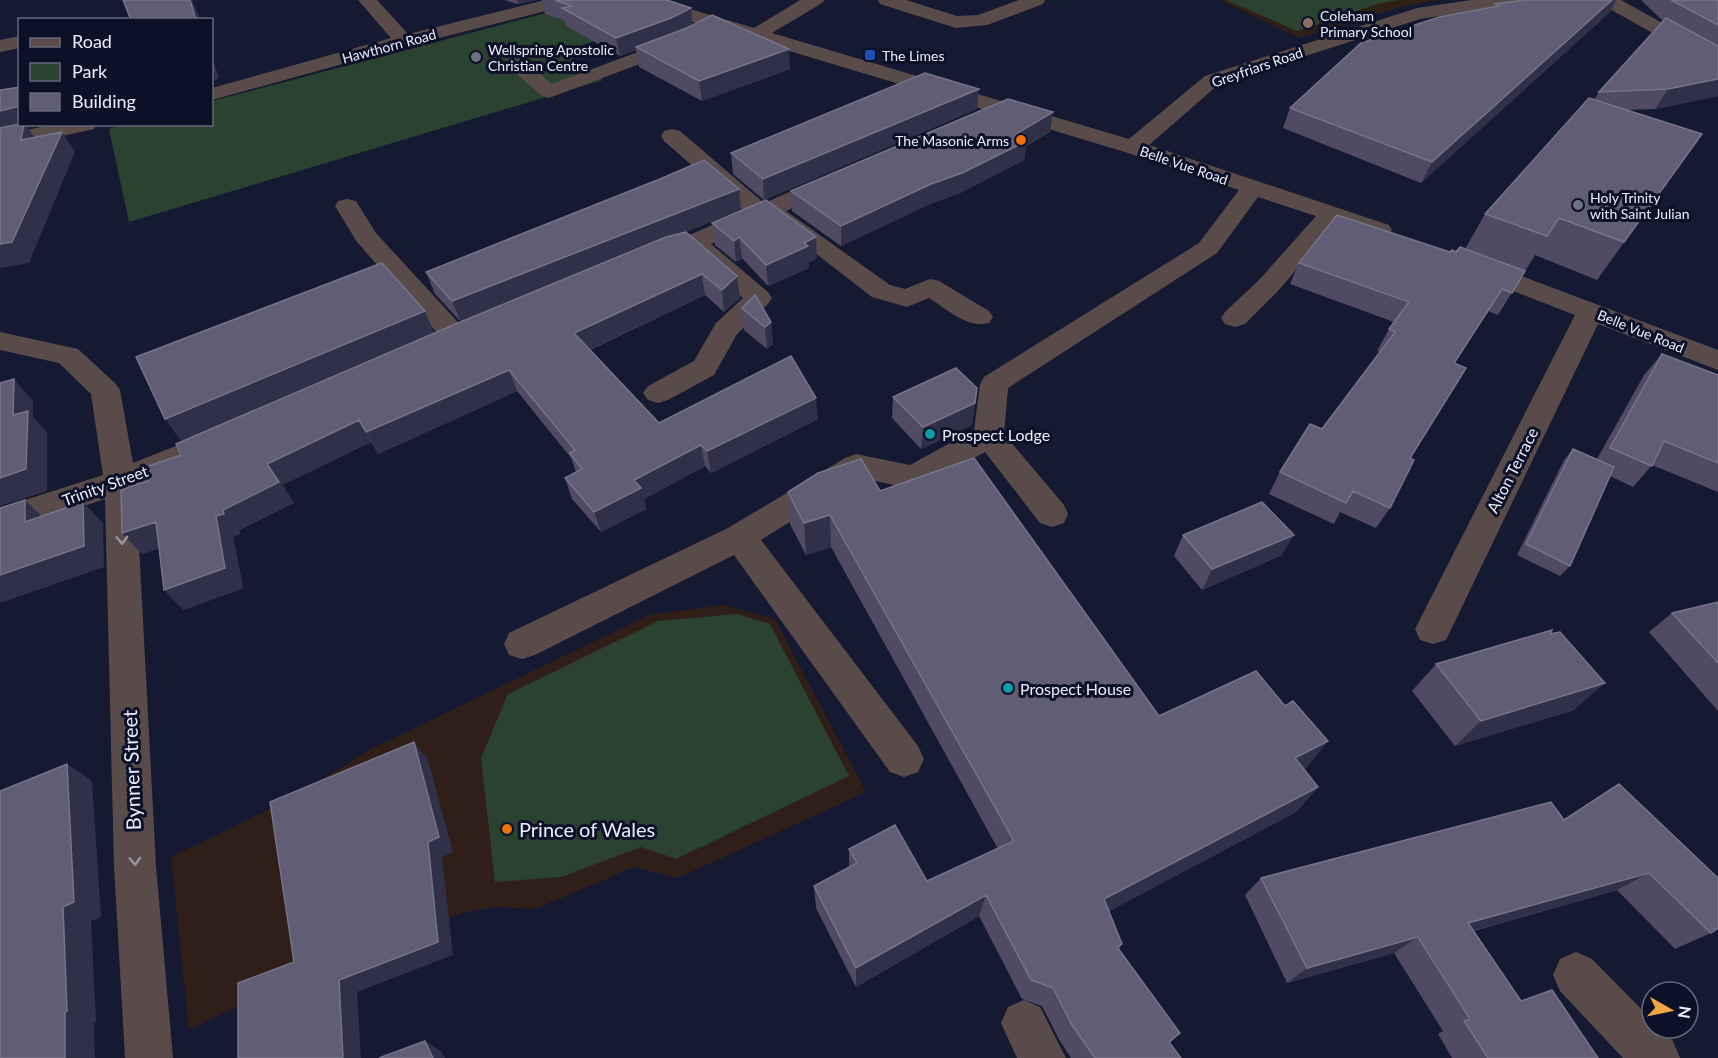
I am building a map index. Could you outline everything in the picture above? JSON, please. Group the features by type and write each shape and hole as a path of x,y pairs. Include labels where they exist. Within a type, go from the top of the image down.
{"street":[{"path":"367,0 404,41"},
{"name":"Hawthorn Road","path":"213,94 404,41 567,0"},
{"name":"Belle Vue Road","path":"640,0 1133,147 1399,237"},
{"path":"757,34 800,7 816,0"},
{"path":"887,0 956,22 980,21 1036,0"},
{"name":"Greyfriars Road","path":"1133,147 1212,80 1417,14 1506,0"},
{"path":"1608,0 1716,60"},
{"path":"515,64 549,92 681,42 717,23"},
{"path":"0,46 18,42"},
{"path":"973,122 1005,108"},
{"path":"0,143 82,126"},
{"path":"672,136 765,211 881,291 907,299 930,287 979,316"},
{"path":"628,266 660,252 694,242 855,172"},
{"path":"1052,514 989,436 994,384 1208,248 1253,189"},
{"path":"347,206 366,237 456,337"},
{"path":"1236,318 1269,285 1331,214"},
{"path":"658,393 704,368 726,330 759,298 694,242"},
{"name":"Belle Vue Road","path":"1452,257 1718,362"},
{"name":"Alton Terrace","path":"1433,629 1591,311"},
{"name":"Bynner Street","path":"0,341 68,356 105,390 120,482 135,866 149,1058"},
{"path":"522,644 740,537 856,466 914,477 989,436"},
{"name":"Trinity Street","path":"0,521 120,482 207,444"},
{"path":"740,537 904,759"},
{"path":"1576,975 1656,1058"}],"shaded area":[{"name":"Coleham Primary School","path":"1219,0 1437,0 1397,8 1300,38"},
{"name":"Prince of Wales","path":"723,605 775,619 866,792 678,878 634,867 535,909 498,907 465,912 260,995 189,1030 171,857 286,801 373,748 649,615"}],"green space":[{"path":"595,0 660,17 564,52 603,80 129,222 109,129 118,126 213,126 213,101"},
{"name":"Coleham Primary School","path":"1226,0 1399,0 1377,4 1297,31"},
{"path":"737,614 770,624 849,776 676,859 641,847 561,877 495,882 481,758 508,694 658,621"}],"building":[{"path":"123,0 190,0 195,18 130,18"},
{"path":"555,0 667,0 691,8 671,18 616,38 562,8 572,6"},
{"path":"1524,0 1612,0 1432,162 1290,108 1361,43 1439,17"},
{"path":"1671,0 1718,0 1718,25 1673,1"},
{"path":"712,15 789,49 699,81 636,47 687,28"},
{"path":"1666,18 1718,46 1718,79 1668,89 1599,92"},
{"path":"925,73 979,89 763,179 731,153"},
{"path":"18,87 18,106 0,111 0,90"},
{"path":"1589,98 1702,134 1624,242 1559,218 1547,236 1485,214"},
{"path":"1008,99 1053,112 1016,134 1027,141 962,173 931,184 841,226 791,191"},
{"path":"18,124 24,126 21,140 62,132 12,242 0,244 0,128"},
{"path":"704,160 739,189 452,301 426,272 660,179"},
{"path":"766,200 816,237 804,243 808,246 766,265 739,237 734,241 712,223"},
{"path":"1337,215 1450,252 1452,250 1456,252 1460,247 1525,271 1512,293 1502,289 1454,363 1466,368 1410,458 1414,460 1390,508 1353,491 1346,503 1280,472 1310,424 1322,429 1395,332 1389,329 1409,302 1299,263"},
{"path":"686,232 737,276 722,290 702,274 574,333 659,423 791,356 816,398 707,451 701,445 634,480 641,488 594,512 565,478 582,469 570,453 575,450 509,370 366,432 359,420 267,464 279,482 223,510 224,514 216,516 225,568 164,590 156,522 122,533 121,490 148,481 145,467 181,455 176,444 458,323 666,237"},
{"path":"382,263 425,311 165,419 136,357"},
{"path":"755,295 771,322 765,327 742,308"},
{"path":"1662,354 1718,375 1718,463 1664,441 1652,466 1610,448"},
{"path":"956,368 977,388 975,403 923,427 893,397"},
{"path":"14,379 13,415 28,411 26,469 0,478 0,383"},
{"path":"1573,449 1614,467 1570,566 1526,544"},
{"path":"974,458 1159,716 1256,671 1285,706 1293,701 1328,741 1295,758 1318,787 1104,899 1122,944 1117,947 1180,1033 1169,1042 1181,1058 1095,1058 1072,1025 1053,988 1031,980 986,895 856,968 814,886 857,863 849,849 895,825 927,881 1014,841 830,515 804,523 788,492 818,473 861,459 880,491"},
{"path":"25,500 25,522 83,502 84,546 0,575 0,508"},
{"path":"1262,502 1294,535 1212,569 1183,535"},
{"path":"1718,602 1718,663 1672,613"},
{"path":"1552,630 1550,634 1560,632 1605,683 1481,721 1436,664"},
{"path":"414,742 439,837 428,842 438,942 339,980 343,1058 238,1058 238,983 294,962 270,802"},
{"path":"67,764 74,902 63,907 67,1011 65,1012 65,1058 0,1058 0,791"},
{"path":"1619,784 1718,878 1718,928 1711,933 1649,873 1468,923 1521,1001 1552,990 1598,1058 1488,1058 1464,1021 1470,1019 1418,937 1307,968 1261,878 1551,802 1564,820"},
{"path":"425,1041 433,1058 379,1058"}],"place":[{"name":"Coleham Primary School","path":"1308,23"},
{"name":"The Limes","path":"870,55"},
{"name":"Wellspring Apostolic Christian Centre","path":"476,57"},
{"name":"The Masonic Arms","path":"1021,140"},
{"name":"Holy Trinity with Saint Julian","path":"1578,205"},
{"name":"Prospect Lodge","path":"930,434"},
{"name":"Prospect House","path":"1008,688"},
{"name":"Prince of Wales","path":"507,829"}]}
